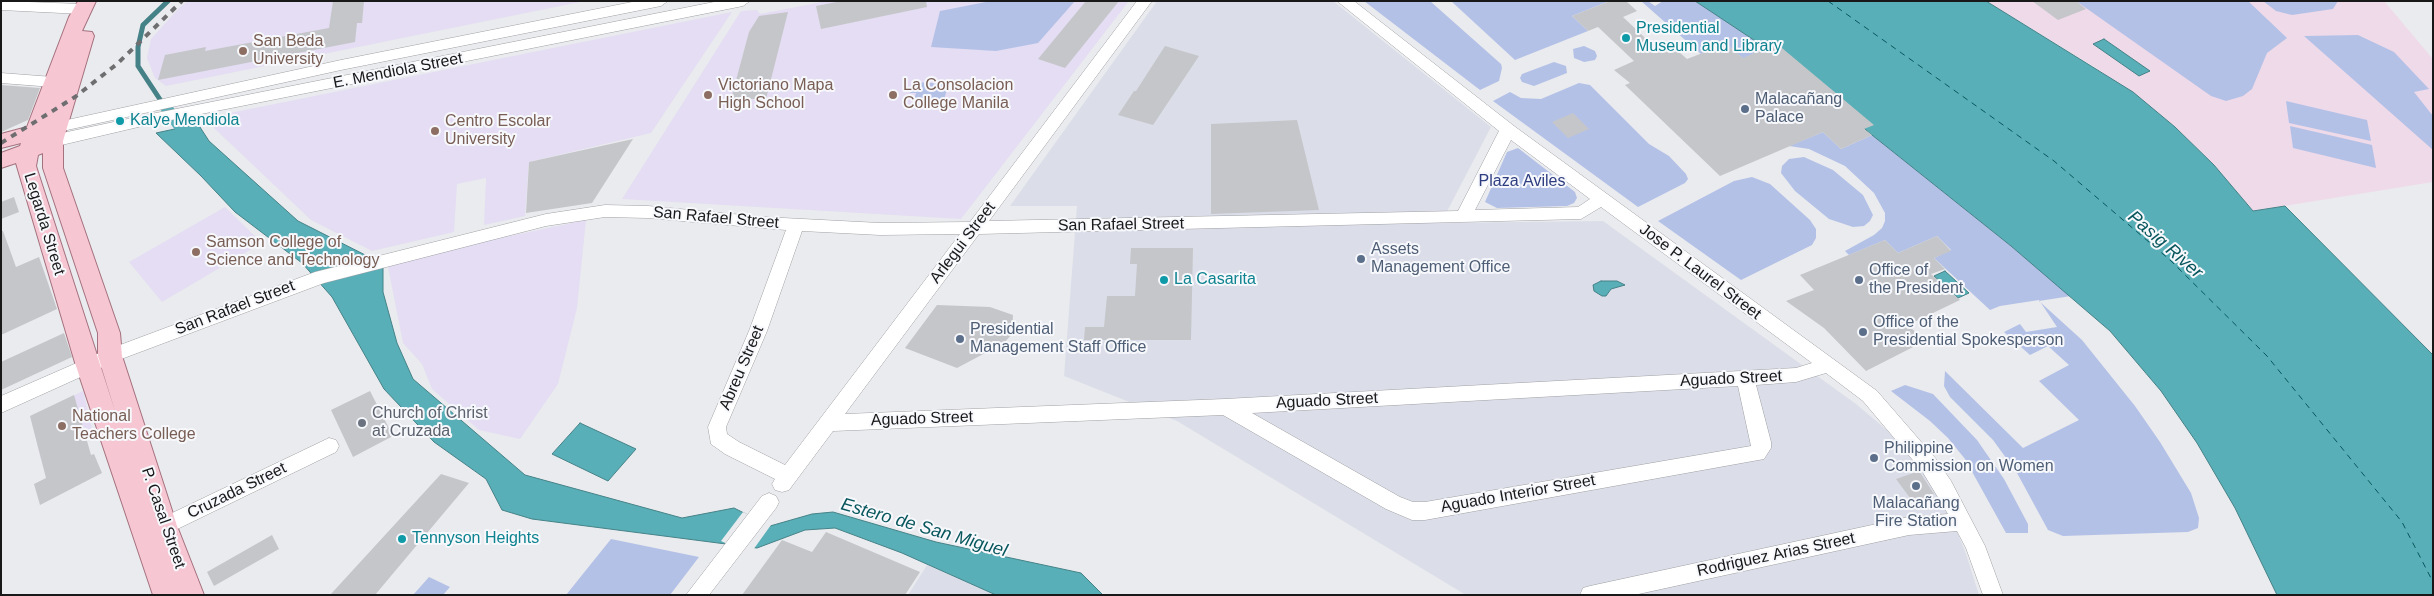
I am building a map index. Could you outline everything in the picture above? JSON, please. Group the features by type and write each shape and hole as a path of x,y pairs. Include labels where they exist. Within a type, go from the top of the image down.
{"main road":[{"name":"Legarda Street","path":"99,361 29,182 26,166 44,137 101,1"},
{"name":"Legarda Street","path":"44,137 53,82 85,5"},
{"path":"1,141 44,137"},
{"path":"1,157 44,137"},
{"path":"1,161 44,137"},
{"name":"P. Casal Street","path":"99,361 154,531 166,595"},
{"name":"P. Casal Street","path":"154,531 191,595"}],"street":[{"name":"E. Mendiola Street","path":"44,137 131,109 331,66 660,1"},
{"name":"E. Mendiola Street","path":"44,137 208,108 743,1"},
{"name":"Arlegui Street","path":"696,595 769,502 777,502 786,490 785,480 826,423 1145,1"},
{"name":"Jose P. Laurel Street","path":"1344,1 1508,130 1826,366 1870,396 1929,465 1963,522 1993,595"},
{"path":"1,5 85,5"},
{"path":"1,78 53,82"},
{"path":"1464,215 1508,130"},
{"name":"San Rafael Street","path":"1,405 99,361 313,279 384,259 546,220 605,211 648,212 796,225 880,229 974,228 1326,222 1464,215 1581,213 1601,199"},
{"name":"Abreu Street","path":"785,480 718,438 717,427 758,331 796,225"},
{"name":"Aguado Street","path":"826,423 1225,407 1744,378 1796,375 1826,366"},
{"name":"Aguado Interior Street","path":"1225,407 1394,503 1412,511 1425,511 1757,453 1761,448 1761,442 1744,378"},
{"name":"Cruzada Street","path":"154,531 329,446"},
{"name":"Rodriguez Arias Street","path":"1590,595 1909,526 1963,522"}],"shaded area":[{"name":"San Beda University","path":"188,1 585,1 166,86 155,78 147,58 151,39 180,7"},
{"name":"La Consolacion College Manila","path":"827,1 1129,1 961,219 622,199 741,11 757,10 760,14"},
{"path":"1157,1 1333,1 1491,127 1441,223 1603,221 1856,404 1888,431 1921,467 1947,506 1966,554 1979,595 1466,595 1177,421 1064,376 1077,206 1010,206"},
{"path":"1986,1 2384,1 2433,59 2433,182 2253,211 2214,165 2175,127 2096,68"},
{"name":"Centro Escolar University","path":"732,12 651,133 529,162 525,216 484,225 486,178 457,184 454,232 372,251 311,220 214,128 215,116"},
{"name":"Samson College of Science and Technology","path":"225,207 262,243 162,302 129,262"},
{"path":"586,220 577,308 558,384 520,439 479,430 432,389 422,364 403,343 387,262"},
{"name":"National Teachers College","path":"83,391 94,436 41,460 30,416"},
{"path":"927,565 996,595 908,595"}],"green space":[{"path":"991,1 1075,1 1038,43 996,51 931,47 940,11"},
{"path":"1364,1 1430,1 1501,64 1499,81 1480,90"},
{"path":"1451,1 1607,2 1572,16 1588,31 1515,60"},
{"path":"1641,1 1648,1 1655,6 1663,1 1695,1 1775,54 1751,65 1726,44 1701,54"},
{"path":"2076,1 2248,1 2287,38 2267,53 2252,89 2243,96 2226,101 2211,96"},
{"path":"2263,1 2338,1 2333,9 2292,15 2276,11"},
{"path":"2358,35 2394,52 2429,89 2414,92 2433,116 2433,150 2304,36"},
{"path":"1584,46 1595,51 1597,56 1595,60 1584,62 1574,58 1573,49"},
{"path":"1554,62 1566,66 1567,73 1534,86 1522,82 1520,78 1522,74"},
{"path":"914,82 949,84 943,102 914,100 916,93 910,93"},
{"path":"1579,83 1590,85 1649,144 1669,156 1686,174 1688,179 1685,183 1638,207 1493,101 1510,92 1521,98 1541,99"},
{"path":"2286,101 2367,120 2371,141 2289,123"},
{"path":"2290,126 2372,145 2376,168 2293,148"},
{"path":"1823,132 1841,149 1872,135 2071,296 2000,306 1990,310 1934,258 1951,250 1937,236 1898,253 1885,240 1849,255 1845,251 1874,235 1882,228 1885,221 1885,213 1874,193 1845,166 1809,149 1789,146"},
{"name":"Plaza Aviles","path":"1518,148 1575,192 1577,198 1574,203 1567,206 1497,208 1485,202 1507,152"},
{"path":"1804,157 1833,170 1863,195 1873,215 1870,221 1864,226 1853,227 1829,219 1795,191 1781,173 1782,166 1789,159"},
{"path":"1752,177 1770,184 1810,220 1816,229 1816,238 1812,245 1741,280 1658,221 1734,181"},
{"path":"2041,303 2082,340 2135,406 2160,442 2191,493 2199,518 2198,528 2188,532 2063,536 2048,530 2017,473 1993,440 1950,397 1944,386 1945,371 2023,448 2079,420 2039,381 2069,365 2048,346 2030,355 2004,332 2020,324 2026,332 2057,327"},
{"path":"1905,385 1933,394 1977,440 2004,479 2028,524 2028,533 2006,533 1965,459 1948,438 1930,421 1891,391"},
{"path":"611,539 699,557 670,595 566,595"},
{"path":"429,577 450,587 443,595 413,595"}],"water":[{"name":"Pasig River","path":"1695,1 1986,1 2133,92 2175,127 2214,165 2253,211 2285,206 2433,355 2433,595 2277,595 2235,508 2197,443 2161,391 2110,331 2011,246 1872,135 1775,54"},
{"path":"2104,39 2150,71 2139,76 2093,44"},
{"path":"198,124 209,141 298,221 383,264 383,292 397,343 413,379 525,475 682,518 734,508 770,526 812,514 833,512 936,542 1081,573 1103,595 996,595 902,553 835,528 805,530 757,548 532,519 502,510 486,479 434,442 384,389 332,297 302,263 235,212 156,133"},
{"path":"1945,271 1969,293 1958,298 1934,276"},
{"path":"1601,281 1617,281 1625,285 1611,289 1606,296 1602,296 1594,291 1593,285"},
{"path":"580,423 636,449 608,481 552,454"}],"pier":[{"path":"743,512 771,525 753,550 736,548 721,541"}],"building":[{"path":"333,1 364,1 362,23 357,23 355,42 158,80 165,55 206,47 205,51 329,28"},
{"path":"842,1 926,1 927,7 821,29 816,6"},
{"path":"1086,1 1119,1 1065,68 1038,59"},
{"name":"Malacañang Palace","path":"1610,1 1626,1 1637,11 1623,17 1659,51 1671,45 1687,59 1726,44 1743,58 1776,43 1874,125 1864,129 1872,135 1841,149 1823,132 1720,176 1625,85 1630,83 1614,70 1634,61 1598,27 1588,31 1572,16"},
{"path":"2032,1 2076,1 2086,9 2058,20"},
{"path":"788,12 766,99 731,99 749,32 759,16"},
{"path":"1165,46 1199,56 1153,125 1118,115 1134,91 1136,91"},
{"path":"1,85 40,88 28,120 1,132"},
{"path":"1573,113 1589,129 1568,138 1552,122"},
{"path":"1297,120 1319,210 1211,214 1211,124"},
{"path":"633,139 592,203 526,213 529,162"},
{"path":"14,197 19,212 1,219 1,202"},
{"path":"1,231 3,231 16,267 39,257 57,309 1,335"},
{"path":"1937,236 1951,251 1934,258 1945,269 1931,274 1960,300 1908,325 1925,341 1866,371 1824,328 1786,301 1814,290 1800,275 1885,240 1898,253"},
{"name":"La Casarita","path":"1131,248 1193,248 1191,340 1084,340 1085,327 1104,327 1107,296 1135,296 1137,264 1130,264"},
{"name":"Presidential Management Staff Office","path":"937,305 990,307 1013,315 1012,334 1004,343 957,368 905,348"},
{"path":"64,333 72,357 1,390 1,362"},
{"name":"Church of Christ at Cruzada","path":"370,391 393,436 353,457 331,410"},
{"path":"74,395 91,455 94,454 102,473 40,505 34,484 46,478 30,416"},
{"name":"Malacañang Fire Station","path":"1919,471 1934,494 1913,502 1896,479"},
{"name":"Tennyson Heights","path":"441,474 469,483 375,595 330,595"},
{"path":"826,532 920,572 905,595 742,595 782,540 812,552"},
{"path":"272,535 279,549 214,586 207,572"}],"waterway":[{"name":"Estero de San Miguel","path":"163,104 138,66 138,47 143,25 168,1"},
{"name":"Estero de San Miguel","path":"165,106 193,144"}],"ferry route":[{"path":"1828,1 2054,161 2170,260 2267,356 2402,522 2433,582"}],"railway":[{"path":"1,143 75,97 117,64 182,1"}],"place":[{"name":"Presidential Museum and Library","path":"1626,38"},
{"name":"San Beda University","path":"243,51"},
{"name":"Victoriano Mapa High School","path":"708,95"},
{"name":"La Consolacion College Manila","path":"893,95"},
{"name":"Malacañang Palace","path":"1745,109"},
{"name":"Kalye Mendiola","path":"120,121"},
{"name":"Centro Escolar University","path":"435,131"},
{"name":"Samson College of Science and Technology","path":"196,252"},
{"name":"Assets Management Office","path":"1361,259"},
{"name":"La Casarita","path":"1164,280"},
{"name":"Office of the President","path":"1859,280"},
{"name":"Office of the Presidential Spokesperson","path":"1863,332"},
{"name":"Presidential Management Staff Office","path":"960,339"},
{"name":"Church of Christ at Cruzada","path":"362,423"},
{"name":"National Teachers College","path":"62,426"},
{"name":"Philippine Commission on Women","path":"1874,458"},
{"name":"Malacañang Fire Station","path":"1916,486"},
{"name":"Tennyson Heights","path":"402,539"}]}
